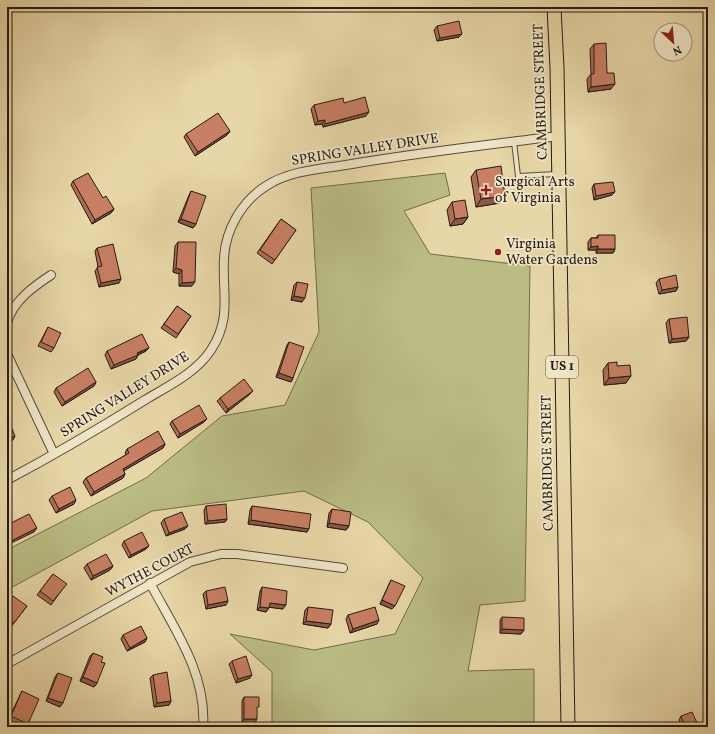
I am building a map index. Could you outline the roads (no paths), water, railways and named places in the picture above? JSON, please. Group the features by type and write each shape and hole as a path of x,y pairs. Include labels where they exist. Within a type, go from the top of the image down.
{"main road":[{"name":"CAMBRIDGE STREET","path":"554,7 558,136 568,727"}],"street":[{"name":"SPRING VALLEY DRIVE","path":"7,480 54,454 190,372 201,363 211,351 218,338 226,308 223,259 227,238 234,220 243,207 266,186 294,174 372,160 558,136"},
{"path":"7,323 14,307 23,296 50,275"},
{"path":"7,354 54,454"},
{"name":"WYTHE COURT","path":"7,664 190,562 221,554 237,554 343,568"},
{"path":"150,583 189,656 197,676 203,700 203,727"}],"lane":[{"path":"514,142 520,200"},
{"path":"518,176 558,174"}],"place":[{"name":"Surgical Arts of Virginia","path":"486,190"},
{"name":"Virginia Water Gardens","path":"498,252"}]}
